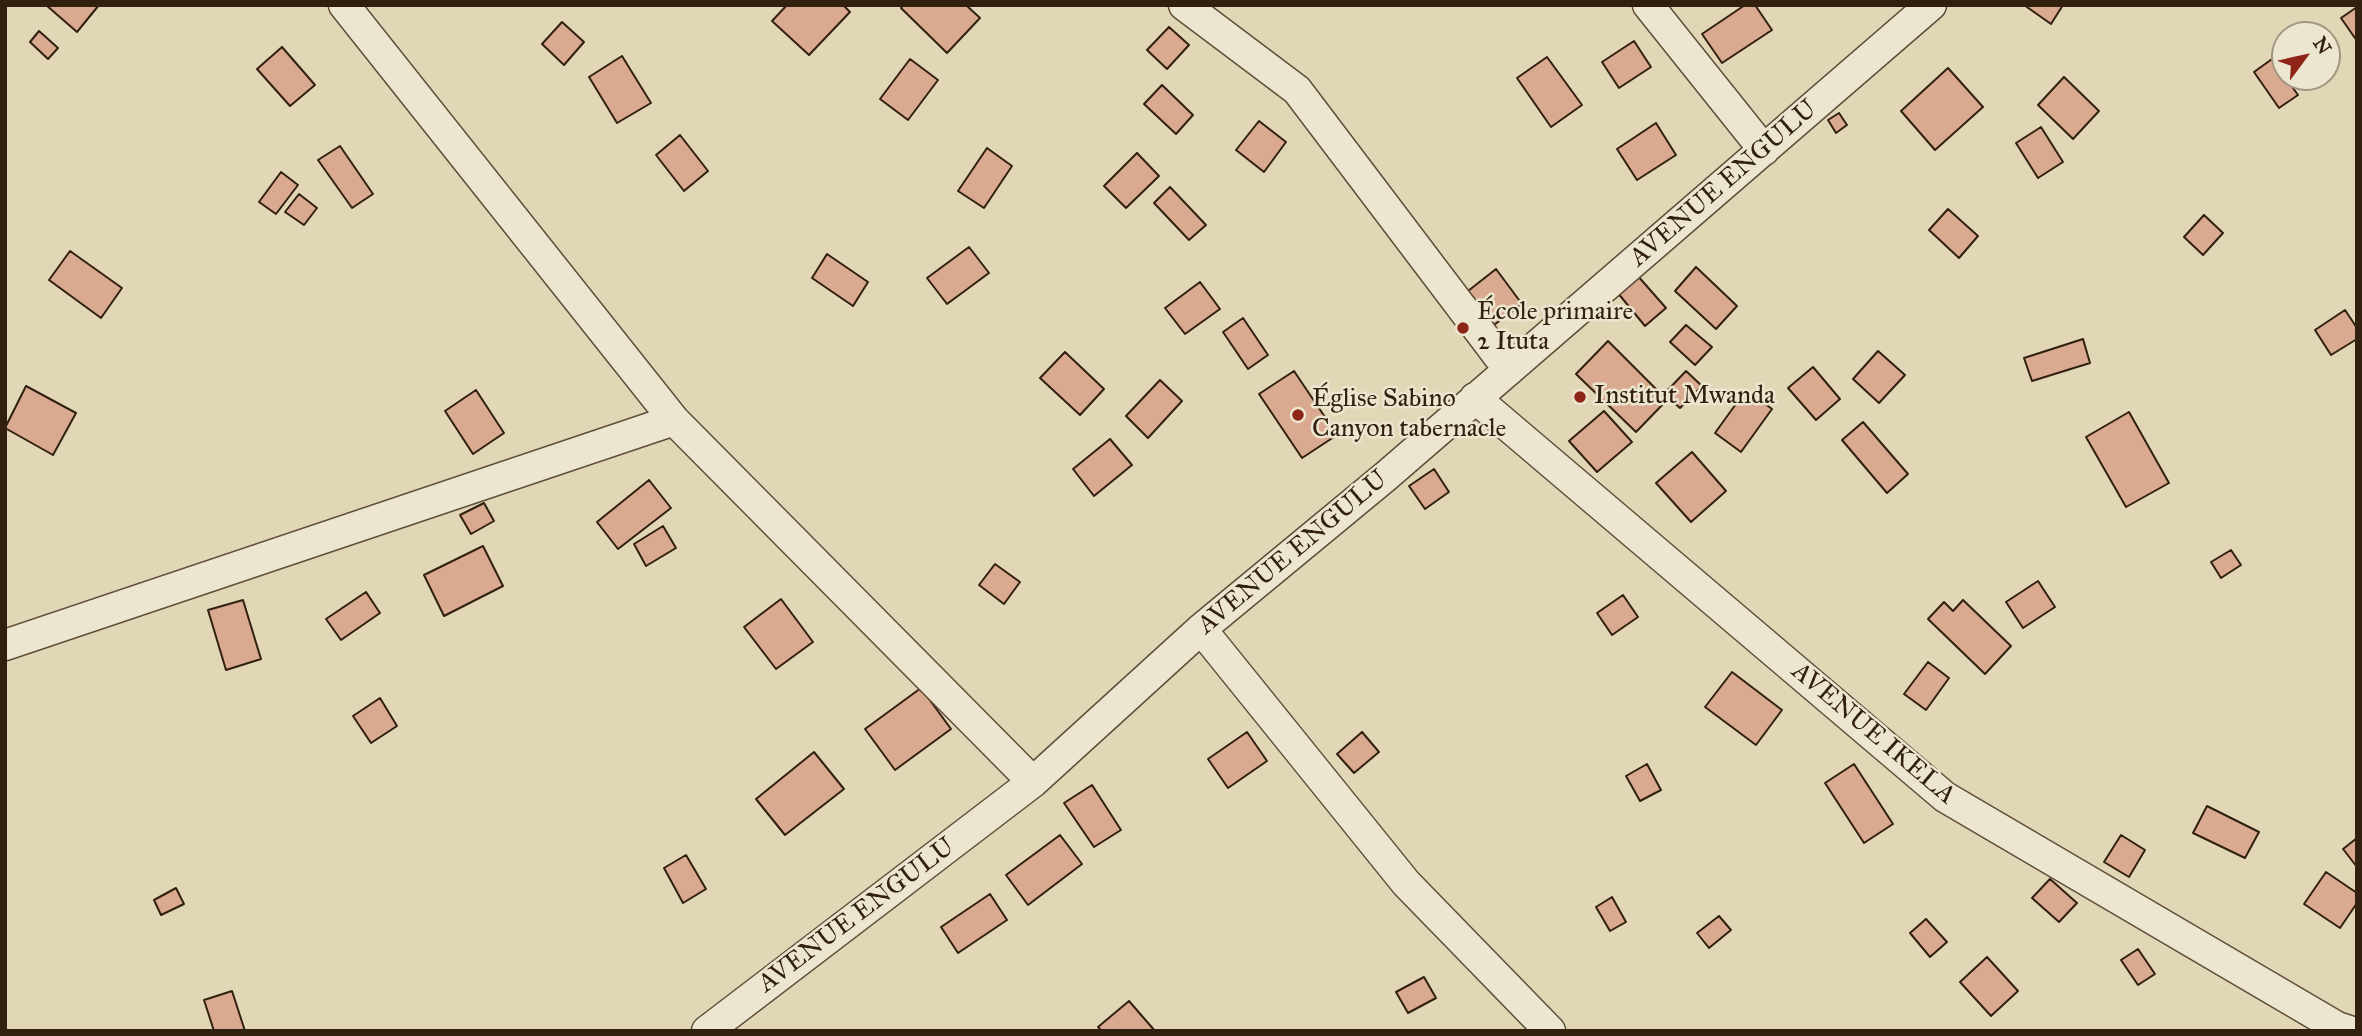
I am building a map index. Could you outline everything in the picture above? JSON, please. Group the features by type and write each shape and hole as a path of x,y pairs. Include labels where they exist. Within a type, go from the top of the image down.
{"street":[{"path":"344,5 674,420 1033,782"},
{"path":"1184,5 1297,90 1508,370"},
{"path":"1648,5 1764,150"},
{"name":"AVENUE ENGULU","path":"707,1031 1033,782 1201,629 1385,477 1931,5"},
{"name":"AVENUE IKELA","path":"1475,398 1945,797 2337,1027 2349,1031"},
{"path":"5,645 674,420"},
{"path":"1201,629 1406,883 1550,1031"}],"building":[{"path":"46,5 99,5 77,32"},
{"path":"787,5 843,5 850,12 809,55 772,21"},
{"path":"903,5 966,5 980,18 947,53 901,8"},
{"path":"1745,5 1755,5 1772,30 1722,63 1702,34"},
{"path":"2024,5 2063,5 2051,24"},
{"path":"2357,7 2357,41 2341,18"},
{"path":"562,22 584,42 564,65 542,44"},
{"path":"1169,27 1189,45 1167,69 1147,50"},
{"path":"39,31 58,48 48,59 30,42"},
{"path":"1634,41 1651,67 1619,88 1602,62"},
{"path":"282,47 315,85 290,106 257,69"},
{"path":"622,56 651,103 617,123 589,77"},
{"path":"1547,57 1582,105 1551,127 1517,78"},
{"path":"910,59 938,80 908,120 880,99"},
{"path":"2271,60 2271,91 2295,91 2298,95 2279,108 2254,72"},
{"path":"1948,68 1983,107 1935,150 1901,111"},
{"path":"2064,77 2099,111 2073,139 2038,105"},
{"path":"1162,85 1193,115 1176,134 1144,104"},
{"path":"1839,113 1847,125 1836,133 1828,120"},
{"path":"1259,121 1286,142 1264,172 1236,150"},
{"path":"1656,123 1676,155 1637,180 1617,149"},
{"path":"2041,127 2063,162 2038,178 2016,143"},
{"path":"680,135 708,171 684,191 656,155"},
{"path":"340,146 373,194 352,208 318,160"},
{"path":"987,148 1012,166 984,208 958,191"},
{"path":"1137,153 1159,176 1126,208 1104,186"},
{"path":"281,172 298,185 276,214 259,202"},
{"path":"1170,187 1206,225 1189,240 1154,203"},
{"path":"299,194 317,208 304,225 285,212"},
{"path":"1948,209 1978,236 1959,258 1929,230"},
{"path":"2204,215 2223,233 2203,255 2184,237"},
{"path":"969,247 989,273 947,304 927,278"},
{"path":"70,251 122,288 101,318 49,280"},
{"path":"827,254 868,282 853,306 812,278"},
{"path":"1696,267 1737,306 1716,329 1675,291"},
{"path":"1496,269 1522,304 1494,325 1468,291"},
{"path":"1637,275 1666,308 1645,326 1617,292"},
{"path":"1200,282 1220,309 1185,334 1165,308"},
{"path":"2345,310 2357,328 2357,339 2331,355 2315,330"},
{"path":"1243,318 1268,355 1248,369 1223,332"},
{"path":"1686,325 1712,347 1695,365 1670,342"},
{"path":"2083,339 2090,363 2032,381 2024,358"},
{"path":"1608,341 1667,400 1636,432 1576,374"},
{"path":"1878,351 1905,375 1879,403 1853,379"},
{"path":"1065,352 1104,389 1080,415 1040,378"},
{"path":"1813,367 1840,399 1816,420 1788,388"},
{"name":"Église Sabino Canyon tabernacle","path":"1294,371 1337,435 1302,458 1259,394"},
{"path":"1686,371 1702,386 1680,408 1664,394"},
{"path":"1160,380 1182,401 1148,438 1126,416"},
{"path":"26,386 76,413 53,455 5,428"},
{"path":"476,390 504,433 473,454 445,411"},
{"path":"1746,390 1772,409 1741,452 1715,433"},
{"path":"1604,411 1632,442 1597,472 1569,441"},
{"path":"2129,412 2169,483 2126,507 2086,437"},
{"path":"1863,422 1908,474 1887,493 1842,440"},
{"path":"1110,439 1132,465 1094,496 1073,469"},
{"path":"1692,452 1726,491 1691,522 1656,483"},
{"path":"1434,469 1449,492 1425,509 1409,486"},
{"path":"649,480 671,508 618,549 597,522"},
{"path":"484,503 494,521 471,534 460,515"},
{"path":"663,526 676,548 646,566 634,544"},
{"path":"483,546 503,586 444,616 424,575"},
{"path":"2231,550 2241,565 2221,578 2211,562"},
{"path":"995,564 1020,582 1004,604 979,585"},
{"path":"2038,581 2055,607 2023,628 2006,602"},
{"path":"366,592 380,613 341,640 326,619"},
{"path":"1623,595 1638,617 1612,635 1597,613"},
{"path":"781,599 813,642 776,669 744,627"},
{"path":"243,600 261,659 226,670 208,610"},
{"path":"1963,600 2011,646 1985,674 1928,619 1944,602 1953,611"},
{"path":"1928,662 1949,678 1926,710 1904,694"},
{"path":"1732,672 1782,710 1756,745 1705,707"},
{"path":"921,688 951,729 895,770 865,729"},
{"path":"380,698 397,726 371,743 353,716"},
{"path":"1247,732 1267,761 1228,788 1208,759"},
{"path":"1362,732 1379,752 1354,773 1337,754"},
{"path":"814,752 844,789 785,835 756,799"},
{"path":"1647,764 1661,790 1640,801 1626,776"},
{"path":"1854,764 1893,824 1864,843 1825,783"},
{"path":"1092,785 1121,830 1094,847 1064,803"},
{"path":"2207,806 2259,832 2245,858 2193,833"},
{"path":"1060,835 1082,864 1028,905 1006,875"},
{"path":"2121,835 2145,850 2129,877 2104,862"},
{"path":"2357,838 2357,867 2343,849"},
{"path":"686,855 706,889 683,903 664,868"},
{"path":"2326,872 2357,893 2357,903 2340,928 2304,904"},
{"path":"2050,879 2077,903 2059,922 2032,898"},
{"path":"176,888 184,904 161,915 154,900"},
{"path":"990,894 1007,920 958,953 941,927"},
{"path":"1612,897 1626,922 1610,931 1596,907"},
{"path":"1719,916 1731,930 1709,948 1697,933"},
{"path":"1926,919 1947,942 1930,957 1910,933"},
{"path":"2138,949 2155,974 2138,985 2121,960"},
{"path":"1987,957 2018,991 1991,1016 1960,982"},
{"path":"1424,977 1436,998 1408,1013 1396,992"},
{"path":"232,991 245,1031 214,1031 204,1000"},
{"path":"1129,1001 1155,1031 1102,1031 1098,1027"}],"place":[{"name":"École primaire 2 Ituta","path":"1463,328"},
{"name":"Institut Mwanda","path":"1580,397"},
{"name":"Église Sabino Canyon tabernacle","path":"1298,415"}]}
